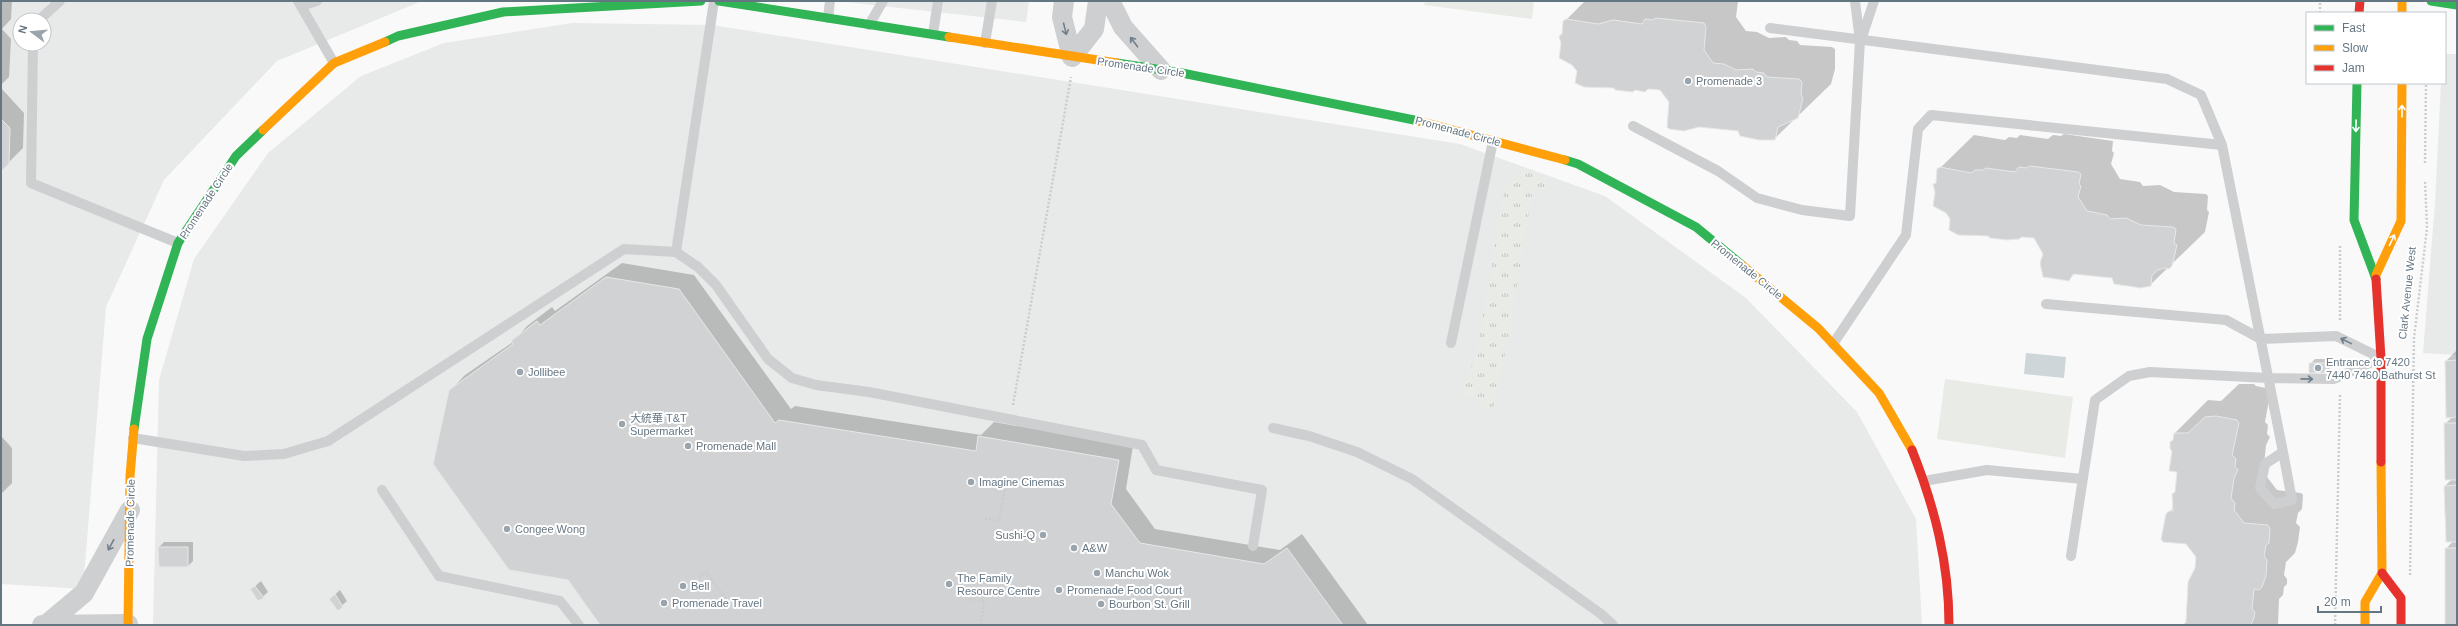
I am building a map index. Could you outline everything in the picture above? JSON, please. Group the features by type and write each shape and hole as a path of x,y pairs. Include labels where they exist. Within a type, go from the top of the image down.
{"street":[{"name":"Promenade Circle","path":"128,624 133,438 147,339 178,243 236,156 334,63 398,36 503,6 701,1"},
{"name":"Promenade Circle","path":"719,1 744,3 869,25 1161,70 1398,115 1578,164 1696,227 1818,328 1879,393 1912,450 1924,481 1943,547 1949,590 1949,625"},
{"path":"1064,1 1062,16 1072,57"},
{"path":"1072,57 1094,29 1098,1"},
{"path":"1110,1 1124,27 1161,70"},
{"path":"2359,12 2360,1"},
{"path":"2402,1 2402,12"},
{"path":"2431,1 2457,5"},
{"name":"Clark Avenue West","path":"2357,84 2354,220 2376,275 2381,358 2382,573 2366,602 2366,625"},
{"name":"Clark Avenue West","path":"2376,275 2401,221 2402,84"},
{"path":"48,624 84,593 130,510"},
{"path":"2382,573 2401,598 2401,625"},
{"path":"34,625 128,624"}],"lane":[{"path":"48,12 60,1"},
{"path":"317,1 300,4 334,63"},
{"path":"676,252 714,1"},
{"path":"828,18 830,1"},
{"path":"869,25 883,1"},
{"path":"933,34 938,1"},
{"path":"985,43 992,1"},
{"path":"1634,126 1718,171 1757,198 1802,210 1850,216 1860,41 1855,1"},
{"path":"1860,41 1874,1"},
{"path":"1770,28 1860,41 2167,80 2201,95 2222,145 2261,339 2268,378 2283,452 2292,500 2274,504 2260,488 2265,464 2283,452"},
{"path":"33,52 31,183 178,243"},
{"path":"1833,344 1906,235 1918,129 1931,115 2222,145"},
{"path":"1451,343 1494,140"},
{"path":"133,438 244,456 284,454 328,441 624,249 676,252 698,267 716,285 768,359 792,378 816,385 869,392 1142,445 1156,470 1262,490 1253,546"},
{"path":"2046,304 2226,320 2261,339 2336,336 2381,358"},
{"path":"2071,556 2095,400 2129,376 2150,372 2268,378 2334,379 2381,358"},
{"path":"1273,428 1309,436 1357,452 1412,479 1601,614 1613,625"},
{"path":"1924,481 1987,470 2082,479"},
{"path":"382,490 439,576 560,600 579,625"}],"path":[{"path":"2320,1 2320,12"},
{"path":"1010,419 1070,87 1072,57"},
{"path":"2425,169 2426,84"},
{"name":"Clark Avenue West","path":"2410,579 2414,338 2427,228 2424,176"},
{"path":"2335,625 2340,389"},
{"path":"985,518 1000,521 1006,484 992,482"},
{"path":"699,577 706,572 728,602 721,606"},
{"path":"970,599 984,601 981,625"}],"shaded area":[{"path":"1,1 422,1 277,61 164,180 106,307 83,589 1,584"},
{"path":"836,1 1029,1 1026,22"},
{"path":"572,23 712,25 1460,144 1605,196 1746,298 1857,412 1916,519 1922,625 153,625 159,380 194,259 268,153 361,76 444,43"},
{"path":"2446,54 2457,54 2457,355 2423,353 2435,203 2441,84 2446,84"},
{"path":"2026,353 2066,357 2064,378 2024,374"}],"green space":[{"path":"1425,1 1534,1 1532,19 1424,5"},
{"path":"1530,169 1546,179 1549,191 1533,188 1511,323 1495,405 1488,410 1480,406 1476,393 1473,397 1464,397 1461,391 1477,353 1505,183 1517,171"},
{"path":"1945,379 2073,397 2065,458 1937,439"}],"building":[{"name":"Promenade 3","path":"1656,18 1704,23 1706,27 1704,50 1713,63 1724,64 1736,70 1753,69 1756,72 1764,73 1767,77 1799,79 1802,82 1801,95 1803,98 1798,118 1778,127 1775,140 1759,140 1740,136 1738,131 1699,127 1684,131 1669,129 1667,127 1669,102 1660,90 1648,89 1645,92 1635,90 1633,92 1615,90 1614,88 1584,87 1575,83 1577,71 1572,65 1559,58 1561,44 1559,36 1562,34 1563,21 1566,19 1598,24 1613,20 1642,24 1645,19 1653,20"},
{"path":"1,119 10,128 9,164 1,171"},
{"path":"2030,166 2078,172 2081,174 2079,184 2081,186 2078,197 2087,211 2107,215 2110,219 2126,218 2141,225 2173,227 2176,229 2174,243 2177,245 2172,266 2169,269 2164,268 2158,270 2152,275 2151,286 2141,288 2114,284 2112,278 2073,274 2069,281 2043,277 2040,263 2043,254 2034,238 2022,237 2019,239 2007,240 1990,238 1988,236 1958,235 1949,230 1950,219 1946,213 1933,206 1935,192 1933,184 1936,183 1937,169 1940,167 1971,173 1975,170 1983,170 1986,168 2015,172 2019,167 2027,168"},
{"name":"Promenade Mall","path":"606,277 679,289 775,423 779,420 976,451 978,436 1119,460 1111,504 1140,543 1264,564 1287,548 1343,625 600,625 568,580 509,570 433,464 449,390 513,344 511,341 537,321 540,325"},
{"path":"2457,360 2457,417 2446,418 2445,361"},
{"name":"Entrance to 7420 7440 7460 Bathurst St","path":"2309,363 2327,363 2327,373 2309,373"},
{"path":"2216,416 2237,420 2239,423 2232,455 2236,459 2235,467 2238,470 2234,478 2231,498 2235,503 2234,510 2244,523 2268,525 2270,529 2269,543 2266,545 2264,556 2267,560 2266,576 2262,587 2259,590 2254,589 2252,609 2255,612 2251,625 2183,625 2186,622 2188,582 2195,568 2196,557 2186,544 2163,542 2161,539 2166,514 2169,511 2173,511 2172,494 2175,492 2177,472 2169,471 2172,451 2170,449 2170,442 2173,440 2174,433 2188,433 2205,417"},
{"path":"2444,423 2457,423 2457,480 2445,480"},
{"path":"2457,485 2457,542 2446,542 2444,486"},
{"path":"158,547 188,547 188,567 159,567"},
{"path":"2445,548 2457,548 2457,625 2445,625"},
{"path":"255,586 264,598 258,601 250,589"},
{"path":"335,594 343,607 338,611 329,599"}],"traffic: fast":[{"path":"385,42 398,36 503,12 701,1"},
{"path":"719,1 949,37"},
{"path":"2431,1 2457,5"},
{"path":"1117,63 1182,73 1419,121"},
{"path":"2357,84 2354,220 2376,279"},
{"path":"134,429 147,339 178,243 236,156 263,130"},
{"path":"1565,160 1578,164 1696,227 1742,265"}],"traffic: slow":[{"path":"2402,1 2402,12"},
{"path":"949,37 1117,63"},
{"path":"263,130 334,63 385,42"},
{"path":"2376,275 2401,221 2402,84"},
{"path":"1419,121 1565,160"},
{"path":"1742,265 1818,328 1879,393 1912,450"},
{"path":"128,625 130,476 134,429"},
{"path":"2365,625 2365,602 2382,573 2381,462"}],"traffic: jam":[{"path":"2359,12 2360,1"},
{"path":"2376,279 2381,358 2381,462"},
{"path":"1912,450 1934,515 1939,536 1946,580 1949,625"},
{"path":"2382,573 2401,598 2401,625"}],"place":[{"name":"Promenade 3","path":"1688,81"},
{"name":"Entrance to 7420 7440 7460 Bathurst St","path":"2318,368"},
{"name":"Jollibee","path":"520,372"},
{"name":"大統華 T&T Supermarket","path":"622,424"},
{"name":"Promenade Mall","path":"688,446"},
{"name":"Imagine Cinemas","path":"971,482"},
{"name":"Congee Wong","path":"507,529"},
{"name":"Sushi-Q","path":"1043,535"},
{"name":"A&W","path":"1074,548"},
{"name":"Manchu Wok","path":"1097,573"},
{"name":"The Family Resource Centre","path":"949,584"},
{"name":"Bell","path":"683,586"},
{"name":"Promenade Food Court","path":"1059,590"},
{"name":"Promenade Travel","path":"664,603"},
{"name":"Bourbon St. Grill","path":"1101,604"}]}
